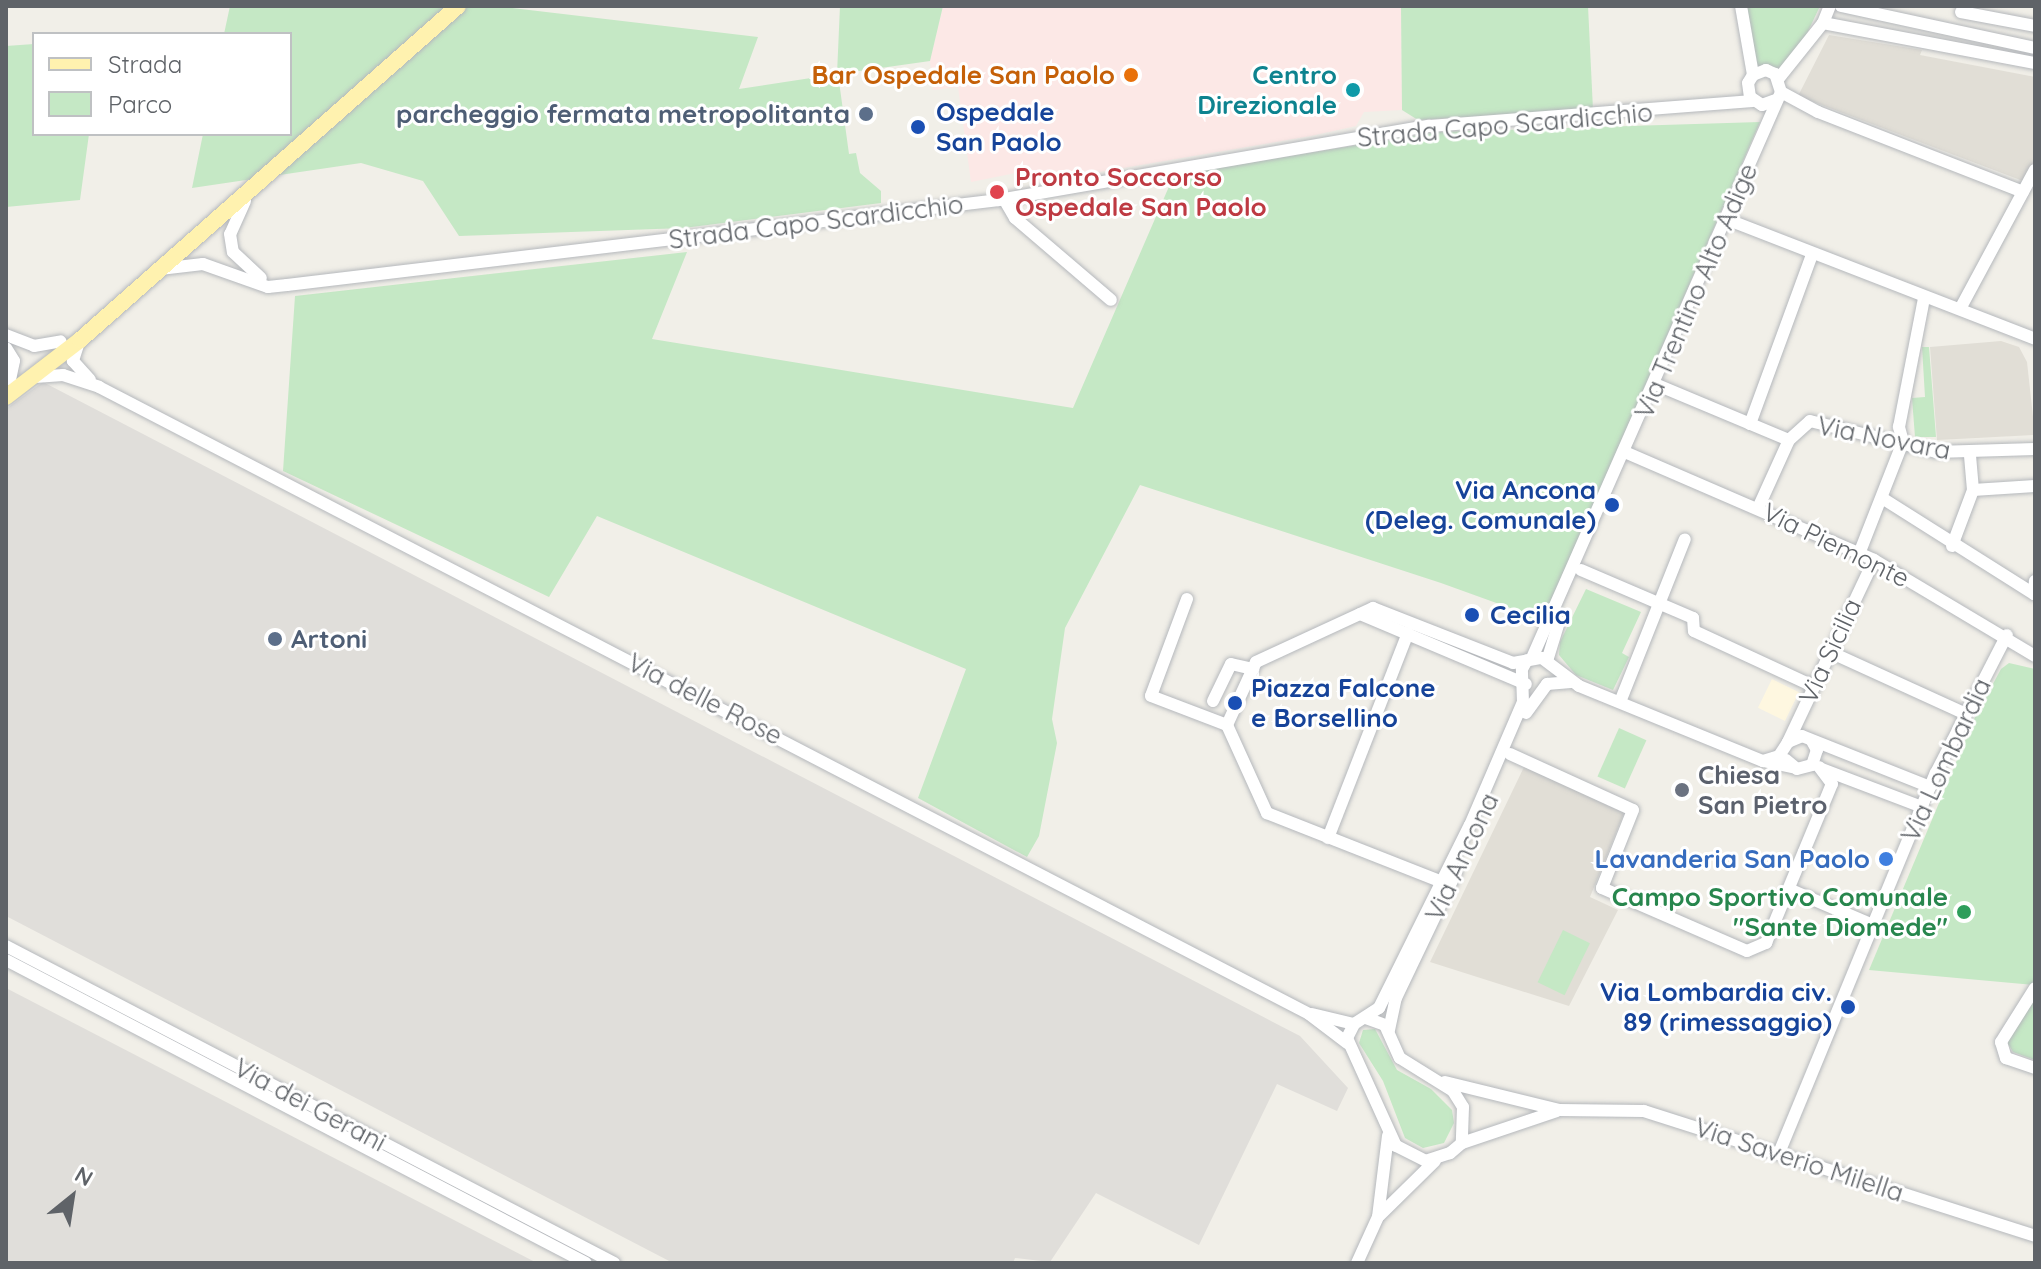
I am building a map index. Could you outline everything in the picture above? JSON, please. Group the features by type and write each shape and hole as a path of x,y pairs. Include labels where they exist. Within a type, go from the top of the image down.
{"main road":[{"path":"8,382 61,341 444,6"},
{"path":"6,397 80,340 458,6"}],"street":[{"name":"Via Trentino Alto Adige","path":"1741,6 1750,79 1765,130"},
{"path":"1830,6 1823,23 1779,78 1779,96 2023,192"},
{"path":"1841,6 2035,48"},
{"path":"1956,32 1958,9 2035,26"},
{"path":"1823,23 2035,63"},
{"path":"1725,106 1750,79 1766,70 1779,78"},
{"name":"Via Trentino Alto Adige","path":"1627,453 1779,96"},
{"name":"Strada Capo Scardicchio","path":"287,285 1004,199 1429,126 1725,106 1758,103 1779,96"},
{"path":"1960,309 2035,170"},
{"path":"265,175 237,211 230,234 233,252 252,273 287,285"},
{"path":"1004,199 1015,218 1111,300"},
{"path":"1726,219 1812,255 2035,339"},
{"path":"1750,424 1812,255"},
{"path":"160,269 203,264 268,287 287,285"},
{"path":"1859,554 1903,442 1899,427 1924,298"},
{"path":"6,335 34,346 61,341"},
{"path":"80,340 73,361 99,387"},
{"path":"6,348 14,361 8,382"},
{"path":"33,377 63,375 99,387"},
{"name":"Via Novara","path":"1655,384 1789,440"},
{"name":"Via delle Rose","path":"99,387 1309,1014 1347,1043"},
{"name":"Via Novara","path":"1759,506 1789,440 1810,421 1970,454 2035,449"},
{"path":"1545,685 1548,663 1627,453"},
{"path":"1530,659 1627,453"},
{"name":"Via Piemonte","path":"1627,453 1759,506 1874,560 2033,651"},
{"path":"1952,546 1973,490 1970,454"},
{"path":"1973,490 2035,486"},
{"name":"Via Piemonte","path":"1882,498 1952,546 2035,591"},
{"path":"1620,702 1685,539"},
{"name":"Via Sicilia","path":"1786,747 1874,560"},
{"path":"1581,570 1693,618 1694,631 1813,686"},
{"path":"1187,599 1151,696 1227,725 1267,813 1442,882"},
{"path":"1227,725 1256,662 1373,608 1513,663 1530,659 1548,663 1571,682 1763,761 1792,767 1815,766 1922,807"},
{"path":"1360,614 1522,679 1529,686 1571,682"},
{"path":"1328,838 1408,633"},
{"name":"Via Lombardia","path":"1779,1153 1930,787 1964,713 2007,635"},
{"path":"1830,652 1964,713"},
{"name":"Via Ancona","path":"1347,1043 1360,1021 1382,1002 1442,882 1523,702 1522,679 1530,659"},
{"path":"1213,701 1227,668 1240,664 1253,669"},
{"name":"Via Ancona","path":"1389,1030 1396,998 1510,754 1532,700 1545,685"},
{"path":"1798,719 1817,755 1815,766"},
{"path":"1763,761 1786,747 1810,739 1930,787"},
{"path":"1786,747 1792,767"},
{"path":"1510,754 1633,810 1602,888 1735,950 1766,943 1791,890 1832,784 1815,766"},
{"path":"1791,890 1875,926"},
{"name":"Via dei Gerani","path":"6,946 614,1263"},
{"name":"Via dei Gerani","path":"6,960 586,1263"},
{"path":"2034,988 2001,1050 2006,1058 2035,1068"},
{"name":"Via delle Rose","path":"1309,1014 1381,1021 1389,1030"},
{"path":"1389,1030 1400,1058 1437,1079 1559,1110"},
{"path":"1347,1043 1373,1087 1388,1133 1389,1159 1378,1217 1357,1263"},
{"path":"1437,1079 1463,1107 1462,1143"},
{"path":"1378,1217 1439,1159 1462,1143 1559,1110"},
{"name":"Via Saverio Milella","path":"1559,1110 1644,1111 2035,1236"},
{"path":"1388,1133 1410,1155 1439,1159"}],"shaded area":[{"name":"Ospedale San Paolo","path":"943,6 1401,6 1402,110 1364,112 1356,126 1311,136 1035,183 1020,172 971,182 958,87 933,90 930,61"},
{"path":"1829,35 1922,50 1920,55 2035,77 2035,159 2023,181 1798,96"},
{"path":"2001,341 2019,347 2027,362 2035,435 1937,440 1930,347"},
{"path":"43,382 1300,1036 1348,1088 1337,1111 1277,1084 1199,1245 1096,1193 1050,1262 1015,1258 1013,1263 673,1263 6,916 6,409"},
{"path":"1772,679 1799,692 1785,721 1758,708"},
{"path":"1524,767 1624,813 1590,897 1618,910 1569,1006 1430,962"},
{"path":"6,988 537,1263 6,1263"}],"green space":[{"path":"230,6 495,6 758,37 739,89 837,74 840,6 943,6 930,61 838,74 849,154 856,153 860,173 881,191 881,203 684,228 459,236 423,181 361,163 192,188 203,136 292,136 292,32 224,32"},
{"path":"1401,6 1588,6 1593,110 1418,120 1402,110"},
{"path":"1746,6 1820,6 1803,42 1779,71 1766,65 1755,68"},
{"path":"32,44 32,136 89,136 80,200 6,207 6,46"},
{"path":"1760,122 1540,627 1511,616 1513,609 1441,583 1140,485 1065,628 1052,719 1057,743 1039,836 1027,857 918,798 966,669 597,516 549,597 283,471 295,296 687,252 652,339 1073,408 1174,175 1437,132"},
{"path":"1922,347 1929,347 1936,437 1915,437 1912,398 1925,397"},
{"path":"1586,589 1641,612 1622,653 1629,657 1613,690 1576,675 1559,655 1560,642"},
{"name":"Campo Sportivo Comunale \"Sante Diomede\"","path":"2009,663 2035,669 2035,985 1869,970 1975,717 2001,669"},
{"path":"1619,728 1646,740 1625,789 1597,776"},
{"path":"1563,930 1590,943 1565,995 1538,982"},
{"path":"2035,997 2035,1060 2013,1052 2007,1042"},
{"path":"1375,1029 1397,1070 1431,1089 1452,1110 1454,1123 1444,1143 1423,1148 1405,1138 1383,1081 1359,1043 1363,1030"}],"place":[{"name":"Bar Ospedale San Paolo","path":"1131,75"},
{"name":"Centro Direzionale","path":"1353,90"},
{"name":"parcheggio fermata metropolitanta","path":"866,114"},
{"name":"Ospedale San Paolo","path":"918,127"},
{"name":"Pronto Soccorso Ospedale San Paolo","path":"997,192"},
{"name":"Via Ancona (Deleg. Comunale)","path":"1612,505"},
{"name":"Cecilia","path":"1472,615"},
{"name":"Artoni","path":"275,639"},
{"name":"Piazza Falcone e Borsellino","path":"1235,703"},
{"name":"Chiesa San Pietro","path":"1682,790"},
{"name":"Lavanderia San Paolo","path":"1886,859"},
{"name":"Campo Sportivo Comunale \"Sante Diomede\"","path":"1964,912"},
{"name":"Via Lombardia civ. 89 (rimessaggio)","path":"1848,1007"}]}
